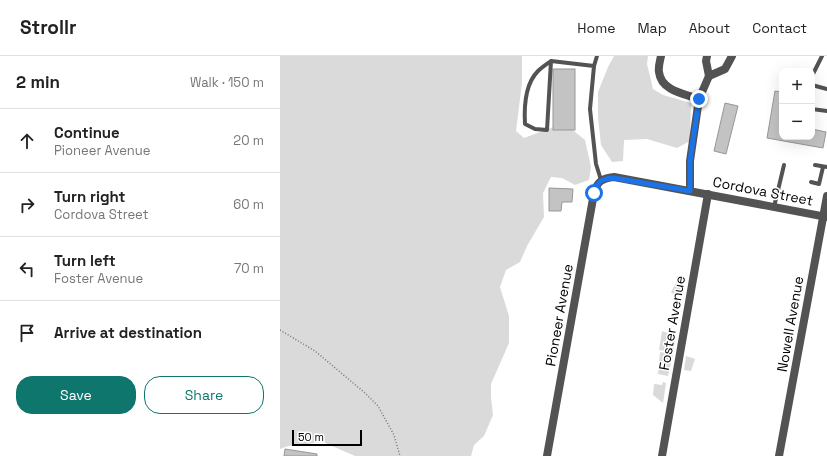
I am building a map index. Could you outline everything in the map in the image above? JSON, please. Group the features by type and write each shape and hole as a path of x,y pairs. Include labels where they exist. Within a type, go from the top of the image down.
{"street":[{"path":"661,56 659,73 665,85 670,90 699,99"},
{"path":"690,191 690,161 699,99 709,76 706,61 707,56"},
{"path":"709,76 725,69 732,56"},
{"name":"Cordova Street","path":"601,180 614,178 825,216"},
{"name":"Pioneer Avenue","path":"546,456 594,193 596,186 601,180"},
{"name":"Foster Avenue","path":"662,456 708,194"},
{"name":"Nowell Avenue","path":"779,456 825,216 827,196"}],"lane":[{"path":"597,56 594,66 590,109 596,164 601,180"},
{"path":"815,70 822,56"},
{"path":"551,61 547,130 535,129 525,124 524,106 529,85 537,72 551,61 594,66"},
{"path":"815,86 827,89"},
{"path":"815,109 827,111"},
{"path":"774,206 784,165"},
{"path":"811,182 819,184 825,167 815,165"}],"path":[{"path":"280,330 315,350 378,406 394,435 400,456"}],"shaded area":[{"path":"280,56 522,56 522,83 516,131 524,138 556,126 569,127 585,140 591,167 589,180 575,185 562,178 551,177 543,193 544,217 527,246 520,262 506,270 500,287 509,316 509,343 491,384 493,415 484,436 474,445 471,456 355,456 323,442 288,446 280,449"},
{"path":"614,56 648,56 647,64 653,89 663,95 691,103 690,141 677,148 647,139 624,140 623,161 612,162 601,145 598,118 598,92"},
{"path":"676,282 685,286 683,295 671,293"},
{"path":"662,331 675,336 673,352 659,350"},
{"path":"660,352 673,354 668,376 658,374"},
{"path":"686,356 695,359 691,371 684,370"},
{"path":"663,382 666,383 663,403 653,395 654,384 662,385"}],"building":[{"path":"553,69 575,69 575,130 553,130"},
{"path":"775,91 779,92 779,140 815,140 815,130 826,132 823,148 767,138"},
{"path":"725,103 738,106 726,154 714,151"},
{"path":"549,188 573,189 572,202 562,202 561,211 549,211"},
{"path":"285,449 317,454 317,456 284,456"}],"route":[{"path":"594,193 596,186 601,180 607,178 690,191 690,161 699,99"}]}
